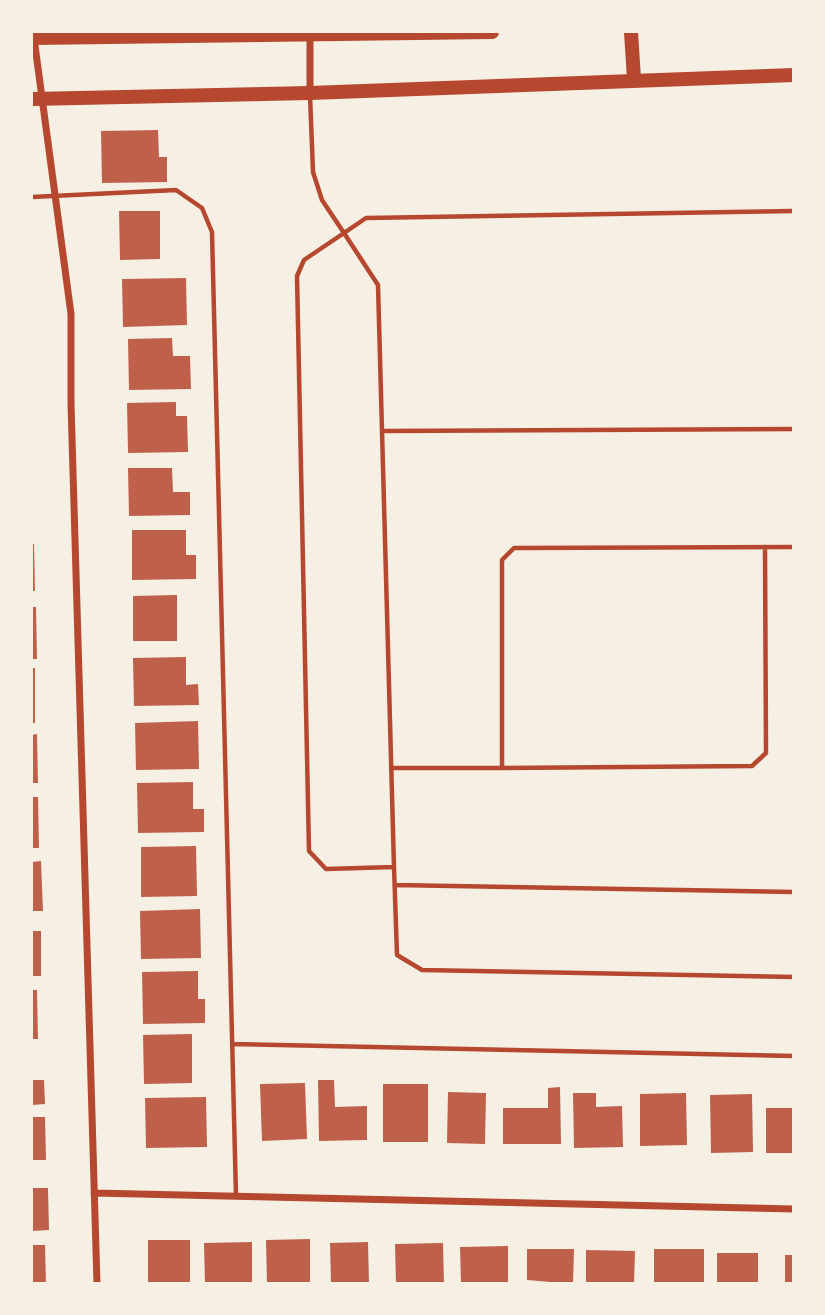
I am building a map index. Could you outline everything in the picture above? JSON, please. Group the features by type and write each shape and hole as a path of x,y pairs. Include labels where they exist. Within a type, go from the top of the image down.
{"main road":[{"path":"33,38 492,32"},
{"path":"631,32 634,79"},
{"path":"36,99 310,93 793,75"}],"street":[{"path":"310,93 311,34"},
{"path":"33,38 36,99 54,196 71,314 71,404 97,1283"},
{"path":"94,1193 793,1209"}],"lane":[{"path":"310,93 313,173 322,200 378,285 397,955 422,970 793,977"},
{"path":"32,197 176,190 202,208 212,232 236,1196"},
{"path":"394,867 326,869 309,851 298,276 304,260 366,218 793,211"},
{"path":"382,431 793,429"},
{"path":"391,768 751,766 766,753 765,547"},
{"path":"502,768 502,559 514,548 793,547"},
{"path":"395,886 793,892"},
{"path":"232,1044 793,1056"}],"building":[{"path":"158,130 159,157 167,157 167,182 102,183 101,131"},
{"path":"119,211 160,211 160,259 120,260"},
{"path":"186,278 187,325 123,327 122,279"},
{"path":"172,338 173,356 190,356 191,389 129,390 128,339"},
{"path":"176,402 176,416 187,416 188,452 128,453 127,403"},
{"path":"128,468 172,468 173,492 190,492 190,515 129,516"},
{"path":"132,530 186,530 186,555 196,555 196,579 132,580"},
{"path":"34,544 35,591 32,591"},
{"path":"177,595 177,641 133,641 133,596"},
{"path":"32,607 36,607 37,659 32,659"},
{"path":"186,657 186,685 198,684 199,705 134,706 133,658"},
{"path":"32,668 35,668 35,723 32,723"},
{"path":"198,721 199,769 136,770 135,723"},
{"path":"37,734 38,783 32,783 32,735"},
{"path":"193,782 193,809 204,809 204,832 138,833 137,783"},
{"path":"32,797 38,797 39,848 32,848"},
{"path":"196,846 197,896 141,897 141,847"},
{"path":"41,861 43,911 32,911 32,862"},
{"path":"200,909 201,958 141,959 140,911"},
{"path":"32,931 41,931 41,976 32,976"},
{"path":"198,971 198,999 205,999 205,1023 143,1024 142,972"},
{"path":"32,990 37,990 38,1039 32,1039"},
{"path":"192,1034 192,1083 144,1084 143,1035"},
{"path":"32,1080 44,1080 45,1104 32,1105"},
{"path":"318,1080 334,1080 335,1107 367,1106 367,1140 319,1141"},
{"path":"305,1083 307,1139 262,1141 260,1084"},
{"path":"383,1084 428,1084 428,1142 383,1142"},
{"path":"560,1087 561,1144 503,1144 503,1108 548,1108 548,1088"},
{"path":"448,1092 486,1093 485,1144 447,1143"},
{"path":"573,1093 596,1093 596,1107 622,1106 623,1147 574,1148"},
{"path":"686,1093 687,1145 640,1146 640,1094"},
{"path":"752,1094 753,1152 711,1153 710,1095"},
{"path":"206,1097 207,1147 146,1148 145,1098"},
{"path":"766,1108 794,1108 794,1153 766,1153"},
{"path":"32,1117 45,1117 46,1160 32,1160"},
{"path":"32,1188 48,1188 49,1230 32,1231"},
{"path":"310,1239 310,1284 267,1284 266,1240"},
{"path":"148,1240 190,1240 190,1284 148,1284"},
{"path":"252,1242 252,1283 205,1284 204,1243"},
{"path":"368,1242 369,1284 331,1284 330,1243"},
{"path":"443,1243 444,1284 396,1284 395,1244"},
{"path":"32,1245 45,1245 46,1284 32,1284"},
{"path":"508,1246 508,1283 461,1284 460,1247"},
{"path":"527,1249 574,1249 573,1284 527,1280"},
{"path":"654,1249 704,1249 704,1284 654,1284"},
{"path":"586,1250 635,1251 634,1284 586,1284"},
{"path":"717,1253 758,1253 758,1284 717,1284"},
{"path":"785,1255 794,1255 794,1284 785,1284"}]}
